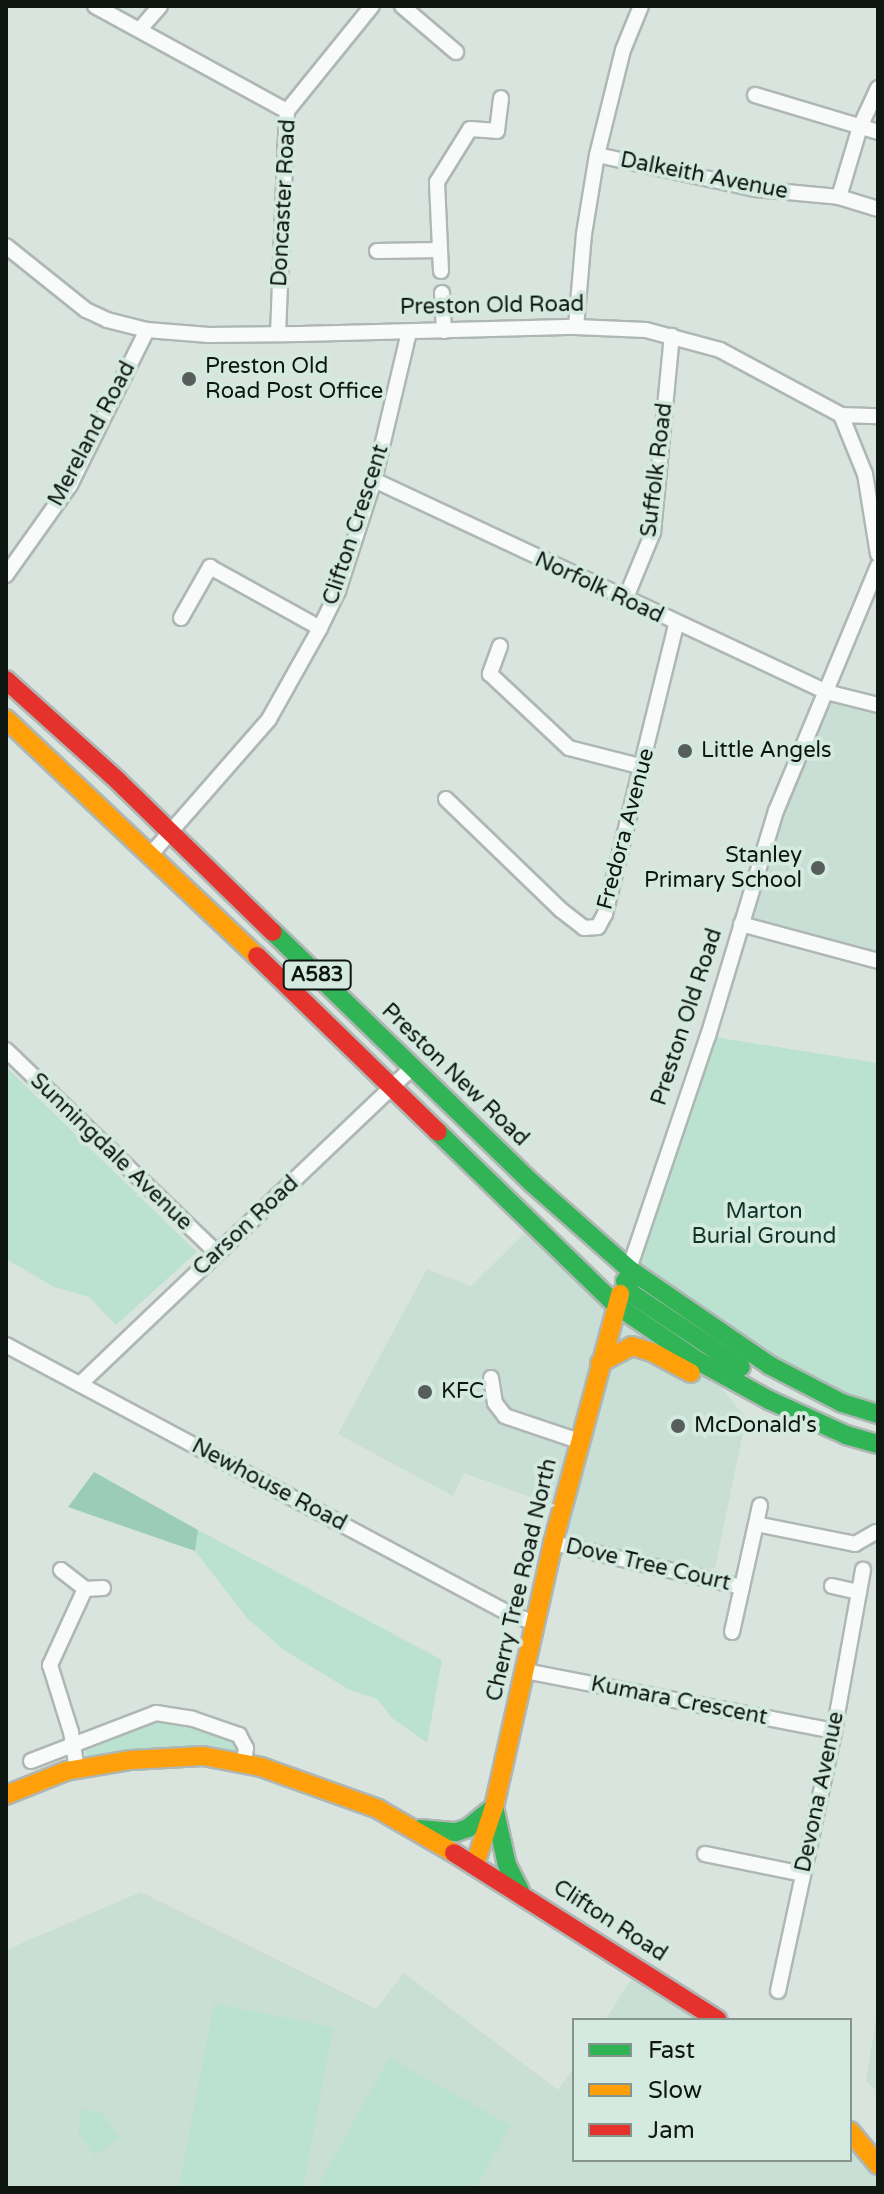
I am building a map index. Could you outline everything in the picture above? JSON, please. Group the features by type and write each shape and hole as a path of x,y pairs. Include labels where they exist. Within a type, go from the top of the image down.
{"main road":[{"name":"Preston New Road","path":"6,680 171,833 533,1184 623,1286 700,1362 846,1435 878,1445"},
{"name":"Preston New Road","path":"6,719 151,854 391,1088 623,1286 842,1403 878,1414"},
{"name":"Cherry Tree Road North","path":"475,1864 494,1807 553,1543 623,1286"},
{"path":"623,1286 744,1369 761,1395"},
{"name":"A583","path":"600,1363 626,1346 641,1348 754,1408 813,1431 878,1445"},
{"name":"Clifton Road","path":"6,1795 77,1769 131,1760 188,1756 244,1762 326,1787 410,1827 475,1864 715,2018"},
{"path":"410,1827 456,1832 468,1828 494,1807 507,1865 521,1893"},
{"path":"852,2133 878,2165"}],"street":[{"path":"95,6 141,28 287,111"},
{"path":"141,28 160,6"},
{"name":"Doncaster Road","path":"278,334 287,111 372,6"},
{"path":"402,6 456,52"},
{"path":"576,327 584,234 597,155 623,50 641,6"},
{"path":"839,197 860,127 878,88"},
{"path":"755,95 878,132"},
{"path":"441,271 437,182 470,129 497,131 501,98"},
{"name":"Dalkeith Avenue","path":"597,155 755,189 839,197 878,209"},
{"name":"Preston Old Road","path":"7,249 86,310 107,320 147,330 209,335 576,327 646,330 720,350 841,415"},
{"path":"377,251 440,250"},
{"path":"442,293 444,331"},
{"name":"Mereland Road","path":"6,575 70,485 147,330"},
{"name":"Clifton Crescent","path":"151,854 269,719 320,628 338,591 374,480 409,332"},
{"name":"Suffolk Road","path":"625,600 653,532 672,336"},
{"path":"878,416 841,415 865,474 878,554"},
{"name":"Norfolk Road","path":"374,480 826,692 878,705"},
{"name":"Preston Old Road","path":"623,1286 776,811 878,566"},
{"path":"181,618 210,567 320,628"},
{"name":"Fredora Avenue","path":"446,799 561,910 584,928 598,927 605,914 643,767 676,624"},
{"path":"500,646 490,674 569,748 643,767"},
{"path":"741,924 878,961"},
{"name":"Sunningdale Avenue","path":"6,1050 217,1253"},
{"name":"Carson Road","path":"80,1384 412,1068"},
{"name":"Newhouse Road","path":"6,1345 506,1612 534,1623"},
{"path":"491,1378 495,1403 505,1416 579,1441"},
{"name":"Dove Tree Court","path":"732,1632 760,1505"},
{"path":"756,1524 855,1544 876,1532"},
{"name":"Dove Tree Court","path":"553,1543 742,1587"},
{"path":"61,1570 85,1589 103,1588"},
{"name":"Devona Avenue","path":"778,1991 834,1731 863,1570"},
{"path":"832,1586 859,1592"},
{"path":"77,1769 74,1744 50,1665 85,1589"},
{"name":"Kumara Crescent","path":"525,1671 834,1731"},
{"path":"31,1761 138,1717 170,1714 239,1735 246,1748 244,1762"},
{"path":"705,1854 803,1874"}],"shaded area":[{"name":"Stanley Primary School","path":"826,692 878,705 878,961 741,924"},
{"path":"533,1225 700,1362 746,1418 715,1568 665,1571 553,1543 561,1508 464,1473 453,1496 338,1434 427,1269 471,1286"},
{"path":"141,1892 376,2009 404,1973 558,2090 572,2070 572,2162 852,2162 852,2133 878,2165 878,2188 6,2188 6,1950"},
{"path":"639,1968 715,2018 606,2018"},
{"path":"878,2007 878,2092 866,2081"}],"green space":[{"name":"Marton Burial Ground","path":"708,1036 878,1063 878,1414 863,1411 629,1269"},
{"path":"6,1067 197,1252 116,1325 89,1297 54,1287 6,1259"},
{"path":"94,1472 198,1530 195,1551 68,1507"},
{"path":"198,1530 442,1660 427,1743 392,1718 377,1699 348,1689 284,1650 248,1619 195,1551"},
{"path":"157,1718 182,1720 235,1739 237,1754 86,1759 85,1747"},
{"path":"214,2004 333,2027 303,2188 179,2188"},
{"path":"389,2058 510,2125 476,2188 317,2188"},
{"path":"82,2109 102,2113 120,2138 95,2156 78,2132"}],"traffic: fast":[{"path":"273,932 533,1184 629,1269 769,1365 842,1403 878,1414"},
{"path":"438,1132 616,1305 700,1362 769,1400 846,1435 878,1444"},
{"path":"625,1281 632,1294 741,1367"},
{"path":"420,1829 456,1832 468,1828 494,1807 507,1865 520,1891"}],"traffic: slow":[{"path":"6,719 257,956"},
{"path":"475,1864 494,1807 553,1543 620,1294"},
{"path":"600,1363 632,1346 652,1352 691,1373"},
{"path":"6,1795 66,1771 131,1760 203,1756 261,1767 378,1809 454,1853"},
{"path":"852,2133 878,2165"}],"traffic: jam":[{"path":"6,680 118,781 273,932"},
{"path":"257,956 438,1132"},
{"path":"454,1853 715,2018"}],"place":[{"name":"Preston Old Road Post Office","path":"189,379"},
{"name":"Little Angels","path":"685,751"},
{"name":"Stanley Primary School","path":"818,868"},
{"name":"KFC","path":"425,1392"},
{"name":"McDonald's","path":"678,1426"}]}
